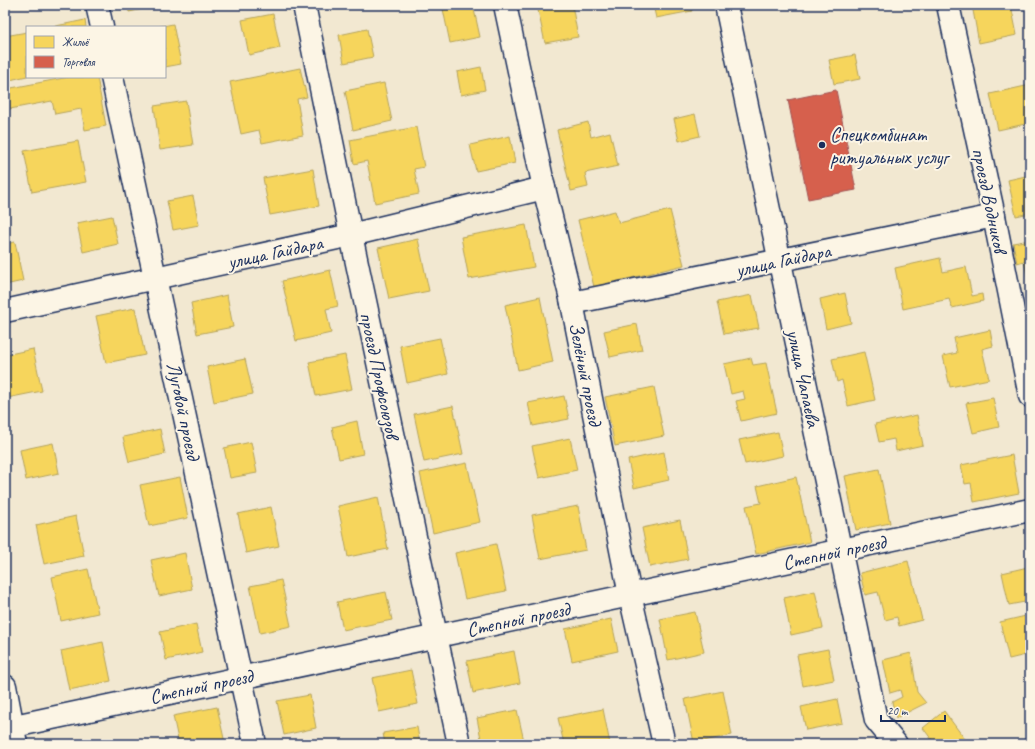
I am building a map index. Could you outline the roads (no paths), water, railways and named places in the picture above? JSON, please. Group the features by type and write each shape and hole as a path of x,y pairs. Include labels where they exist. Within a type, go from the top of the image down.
{"street":[{"path":"97,5 102,26"},
{"name":"проезд Профсоюзов","path":"304,5 458,744"},
{"name":"Зелёный проезд","path":"506,5 544,188 572,303 630,595 664,744"},
{"name":"улица Чапаева","path":"726,5 876,720 896,744"},
{"name":"проезд Водников","path":"948,5 994,216 1030,396"},
{"name":"Луговой проезд","path":"112,78 242,677 255,744"},
{"name":"улица Гайдара","path":"5,311 351,235 544,188"},
{"name":"улица Гайдара","path":"572,303 994,216"},
{"name":"Степной проезд","path":"11,732 242,677 1030,510"},
{"path":"5,686 11,732"}],"place":[{"name":"Спецкомбинат ритуальных услуг","path":"822,145"}]}
